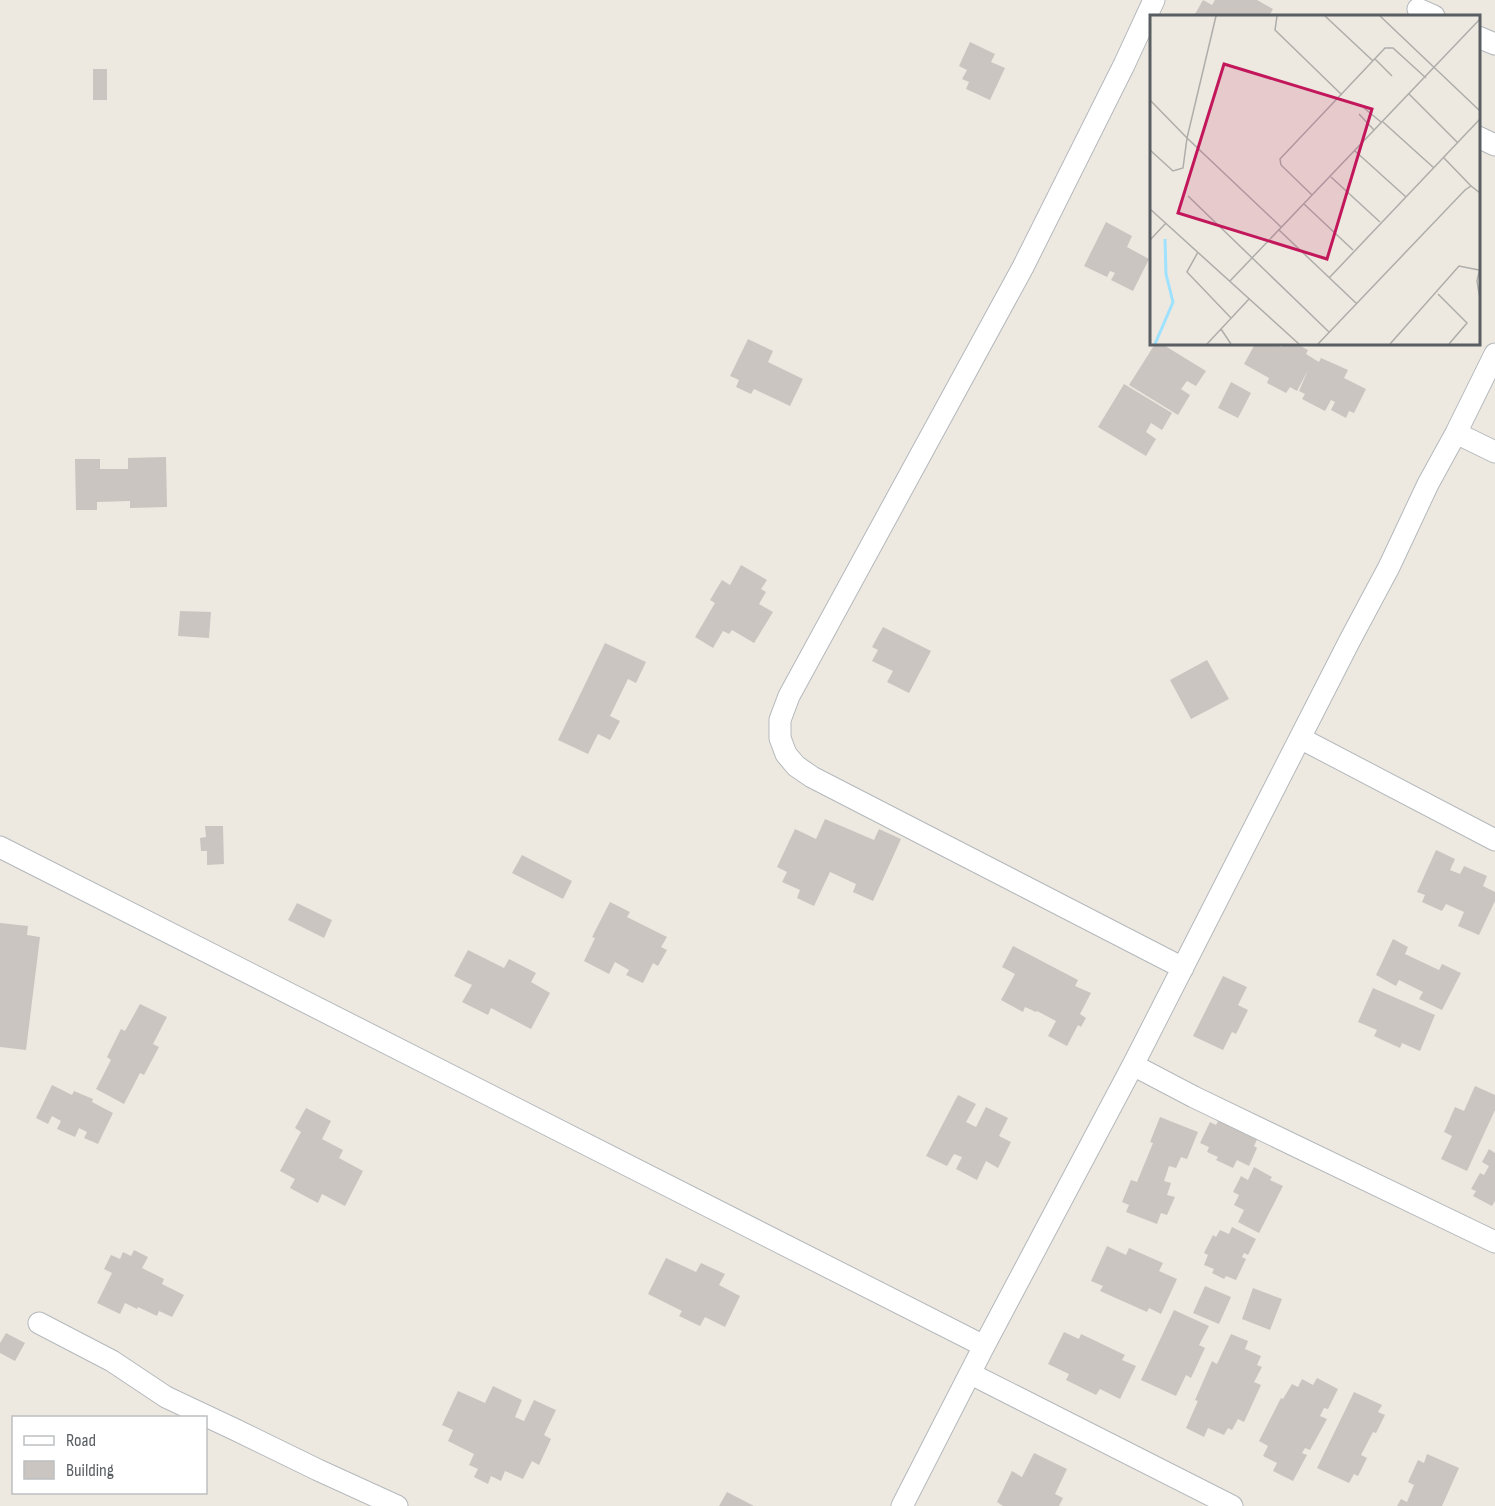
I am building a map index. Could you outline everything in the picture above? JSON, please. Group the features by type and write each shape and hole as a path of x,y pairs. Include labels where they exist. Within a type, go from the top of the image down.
{"street":[{"path":"1154,0 1023,267 789,696 780,720 780,738 786,754 796,766 812,777 1183,968"},
{"path":"1480,37 1495,44"},
{"path":"1480,138 1495,145"},
{"path":"902,1506 1183,968 1389,567 1428,484 1495,354"},
{"path":"1456,433 1495,452"},
{"path":"1300,738 1495,840"},
{"path":"0,847 984,1346"},
{"path":"1133,1065 1194,1097 1495,1242"},
{"path":"39,1323 112,1361 166,1397 206,1416"},
{"path":"970,1374 1232,1506"},
{"path":"207,1416 397,1506"}],"building":[{"path":"1203,0 1212,5 1215,0 1257,0 1273,9 1270,15 1195,15"},
{"path":"970,42 995,54 991,62 1005,68 990,100 966,89 969,82 962,79 967,70 959,66"},
{"path":"93,69 107,69 107,100 93,100"},
{"path":"1106,222 1132,236 1127,247 1149,259 1133,291 1111,280 1115,273 1110,271 1107,277 1084,266"},
{"path":"748,339 773,351 768,362 803,379 790,406 754,389 751,394 736,387 739,380 730,376"},
{"path":"1154,345 1164,345 1206,371 1196,386 1187,381 1181,389 1190,395 1178,415 1129,385"},
{"path":"1254,345 1281,347 1299,345 1308,350 1306,354 1319,362 1321,358 1348,370 1344,378 1366,389 1354,413 1349,411 1346,418 1331,410 1335,402 1331,400 1325,411 1302,399 1305,394 1299,391 1308,370 1297,391 1290,387 1286,393 1267,383 1269,378 1244,364"},
{"path":"1231,382 1251,393 1238,418 1218,408"},
{"path":"1124,384 1172,413 1162,430 1151,423 1146,432 1156,439 1146,456 1098,427"},
{"path":"166,457 167,507 130,508 130,501 97,502 97,510 76,510 75,459 100,459 100,469 128,469 128,458"},
{"path":"741,565 767,580 761,589 766,592 759,604 773,612 754,643 732,630 729,634 723,631 713,648 695,637 715,603 710,600 722,580 730,585"},
{"path":"180,611 211,612 209,638 178,636"},
{"path":"883,627 931,651 909,693 887,682 893,671 872,661 878,650 872,647"},
{"path":"605,643 646,662 636,683 628,679 610,716 620,721 610,740 598,734 588,754 558,740"},
{"path":"1207,660 1229,699 1191,719 1170,680"},
{"path":"825,819 874,840 879,829 901,839 873,901 853,892 856,884 830,872 814,906 797,898 800,890 782,882 787,872 777,867 795,829 816,839"},
{"path":"205,826 223,826 224,864 207,865 207,851 201,851 200,838 206,837"},
{"path":"1436,850 1455,859 1450,870 1460,874 1464,866 1487,876 1483,886 1495,892 1495,901 1479,935 1458,926 1464,912 1446,904 1442,911 1422,902 1425,895 1417,892"},
{"path":"522,855 572,881 563,899 512,873"},
{"path":"610,902 630,912 627,917 667,937 661,947 667,950 658,966 653,963 643,983 626,975 629,970 615,962 609,974 584,961 595,938 592,937"},
{"path":"297,903 332,920 324,938 288,920"},
{"path":"0,923 28,926 27,935 40,937 26,1050 0,1047"},
{"path":"1393,939 1408,947 1405,954 1439,970 1442,964 1461,973 1442,1010 1419,999 1423,992 1399,980 1396,986 1376,975"},
{"path":"1013,946 1078,980 1075,986 1091,993 1080,1014 1086,1018 1081,1027 1078,1025 1067,1046 1048,1036 1056,1021 1025,1007 1023,1012 1001,1000 1015,974 1002,967"},
{"path":"468,950 504,968 509,959 536,973 531,982 550,993 531,1029 491,1008 488,1015 462,1002 472,985 454,976"},
{"path":"1223,976 1247,987 1238,1005 1248,1010 1236,1034 1232,1032 1223,1050 1193,1036"},
{"path":"1373,988 1435,1015 1420,1051 1402,1043 1400,1048 1374,1036 1377,1030 1358,1022"},
{"path":"140,1004 167,1017 153,1044 159,1047 144,1075 140,1073 124,1104 96,1089 111,1060 107,1057 121,1029 125,1031"},
{"path":"52,1085 72,1095 74,1091 93,1099 92,1102 113,1113 98,1144 84,1138 87,1132 79,1128 75,1137 57,1129 61,1121 52,1116 48,1124 36,1118"},
{"path":"1475,1086 1495,1095 1495,1110 1467,1171 1441,1159 1452,1136 1444,1132 1455,1107 1464,1111"},
{"path":"958,1095 976,1104 966,1122 976,1127 986,1107 1008,1118 999,1136 1011,1142 998,1168 986,1161 977,1180 956,1169 962,1157 954,1154 947,1166 926,1156"},
{"path":"306,1108 331,1121 322,1139 343,1150 339,1158 363,1171 345,1206 322,1194 318,1203 290,1188 295,1179 280,1171 301,1132 295,1128"},
{"path":"1160,1117 1198,1132 1187,1159 1181,1157 1176,1168 1169,1166 1164,1181 1171,1183 1167,1195 1175,1197 1167,1215 1161,1213 1157,1224 1126,1212 1129,1205 1122,1202 1131,1180 1137,1182 1153,1143 1150,1142"},
{"path":"1220,1117 1259,1135 1254,1146 1257,1148 1249,1166 1237,1160 1233,1168 1216,1160 1218,1157 1207,1152 1209,1147 1200,1143 1210,1122 1216,1125"},
{"path":"1489,1149 1495,1153 1495,1201 1492,1206 1473,1196 1476,1191 1471,1189 1480,1173 1484,1175 1489,1166 1482,1162"},
{"path":"1254,1167 1272,1177 1270,1180 1283,1186 1259,1233 1238,1222 1244,1210 1234,1205 1239,1195 1233,1192 1241,1176 1248,1180"},
{"path":"1232,1227 1256,1239 1248,1255 1244,1253 1242,1257 1246,1259 1236,1280 1226,1276 1224,1279 1212,1273 1214,1269 1204,1265 1208,1255 1204,1253 1213,1235 1216,1237 1220,1230 1229,1234"},
{"path":"1107,1246 1126,1255 1129,1248 1163,1263 1159,1271 1177,1279 1161,1314 1149,1308 1147,1312 1100,1291 1103,1286 1091,1281"},
{"path":"134,1250 148,1257 142,1268 164,1279 162,1284 184,1295 172,1317 159,1311 157,1316 125,1303 120,1314 97,1303 112,1273 104,1269 111,1255 120,1259 123,1252 131,1256"},
{"path":"666,1258 696,1272 701,1263 725,1274 719,1285 740,1296 725,1327 705,1317 700,1326 679,1316 682,1311 648,1294"},
{"path":"1205,1286 1231,1297 1219,1324 1193,1313"},
{"path":"1253,1288 1282,1299 1270,1330 1242,1319"},
{"path":"1174,1310 1209,1326 1199,1345 1205,1348 1191,1378 1186,1375 1176,1396 1141,1380"},
{"path":"1064,1332 1079,1339 1081,1334 1125,1355 1122,1360 1136,1366 1120,1399 1100,1389 1096,1395 1066,1380 1069,1374 1048,1364"},
{"path":"6,1333 25,1343 15,1361 0,1353 0,1343"},
{"path":"1231,1334 1248,1341 1245,1349 1261,1356 1257,1365 1262,1367 1254,1382 1261,1385 1244,1422 1238,1419 1232,1430 1228,1428 1224,1435 1208,1428 1204,1437 1186,1428 1212,1361 1217,1364"},
{"path":"1317,1378 1338,1389 1328,1409 1324,1408 1320,1416 1327,1419 1310,1450 1305,1448 1302,1453 1307,1455 1293,1481 1273,1471 1277,1463 1263,1456 1268,1446 1259,1441 1281,1398 1283,1399 1292,1384 1298,1387 1302,1379 1313,1385"},
{"path":"493,1386 522,1400 515,1417 524,1421 534,1400 556,1410 544,1435 551,1439 539,1465 532,1461 523,1479 505,1471 501,1481 491,1476 488,1484 474,1477 478,1469 469,1465 474,1454 448,1441 453,1430 442,1425 458,1391 485,1403"},
{"path":"1354,1392 1382,1405 1378,1412 1385,1415 1361,1455 1367,1458 1358,1476 1354,1474 1349,1483 1317,1468"},
{"path":"1034,1453 1067,1469 1055,1494 1063,1498 1059,1506 1003,1506 997,1502 1012,1471 1022,1477"},
{"path":"1427,1454 1459,1468 1442,1506 1397,1506 1401,1499 1407,1502 1414,1485 1408,1482 1418,1460 1424,1463"},
{"path":"727,1492 754,1506 719,1506"}]}
